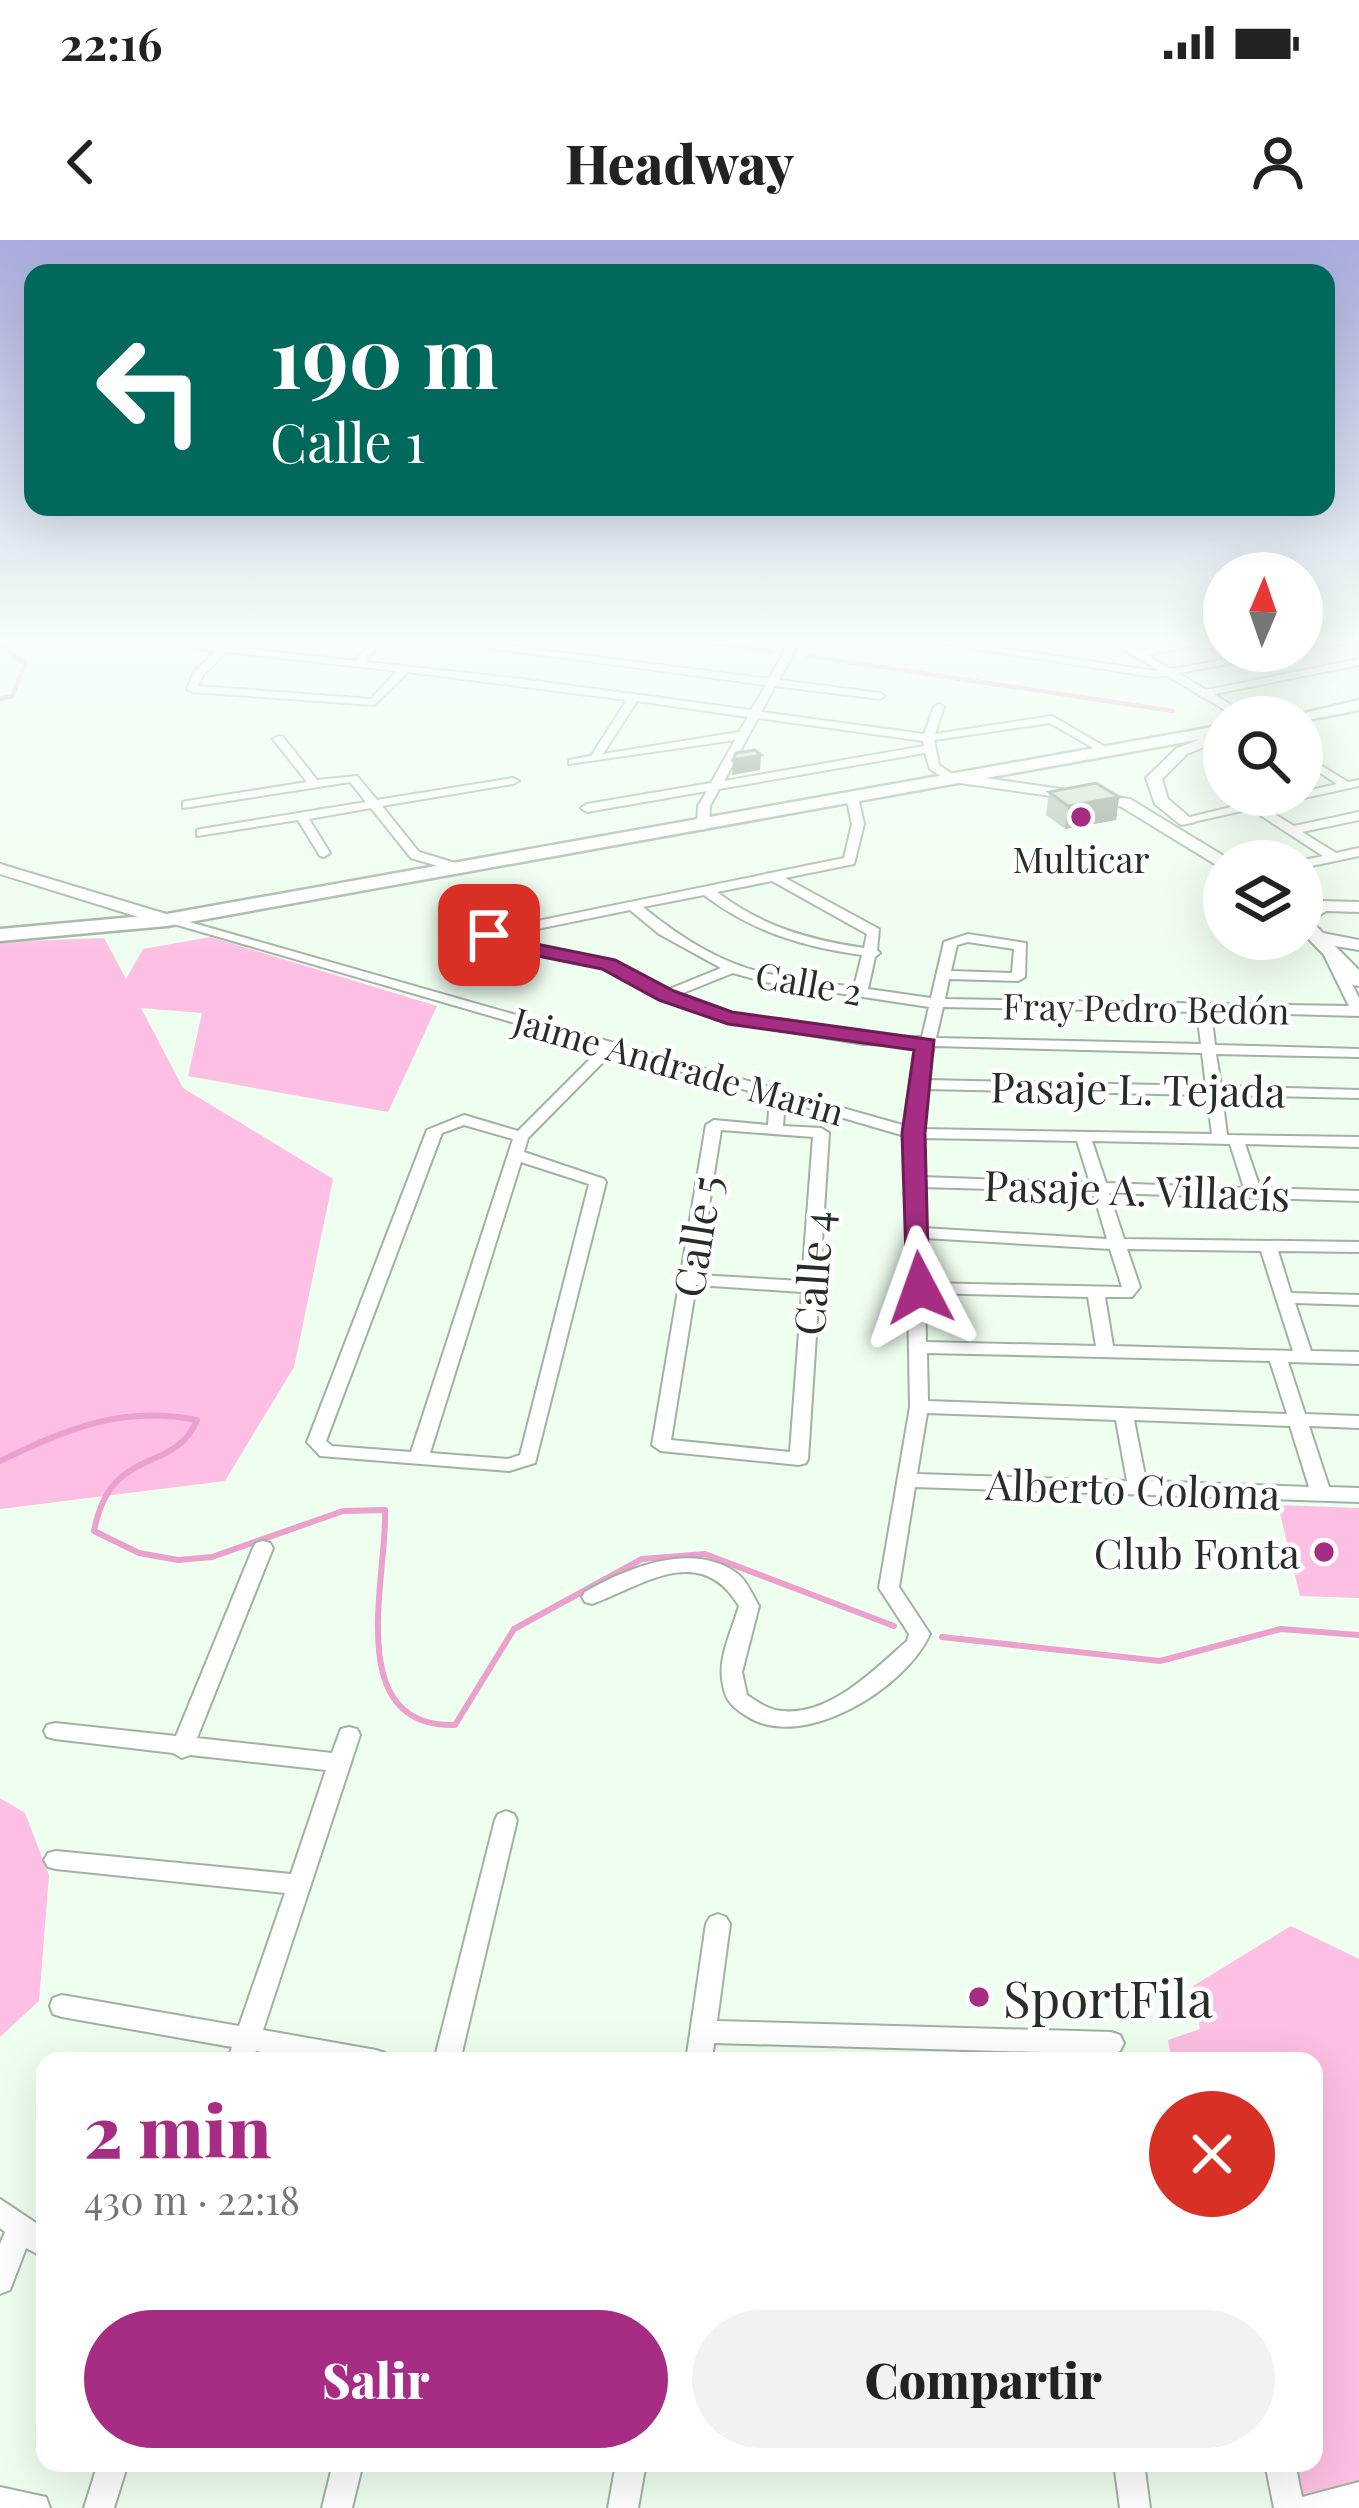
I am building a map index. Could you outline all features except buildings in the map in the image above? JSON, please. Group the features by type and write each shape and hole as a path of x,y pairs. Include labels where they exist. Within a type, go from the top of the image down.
{"highway":[{"path":"0,934 167,920 1136,747"}],"main road":[{"path":"1193,747 1154,778 1161,801 1213,840"},
{"path":"951,778 1124,802 1203,849"},
{"path":"0,869 167,920"},
{"path":"1323,907 1357,906"},
{"path":"1323,944 1359,945"},
{"path":"1323,944 1359,981"}],"street":[{"path":"285,747 314,784"},
{"path":"595,758 602,747"},
{"path":"573,762 666,747"},
{"path":"704,826 704,806 736,747"},
{"path":"587,808 910,747"},
{"path":"930,747 934,767 951,778"},
{"path":"1098,747 1106,752"},
{"path":"1323,769 1353,784"},
{"path":"188,805 353,778 415,855 458,868"},
{"path":"201,833 513,781"},
{"path":"1323,790 1353,784"},
{"path":"852,797 858,812 850,861 489,935 495,942 608,964 666,995 728,1018 926,1045 1359,1053"},
{"path":"1184,820 1203,816"},
{"path":"1267,816 1333,857"},
{"path":"1290,830 1359,816"},
{"path":"302,817 324,853"},
{"path":"1323,859 1359,852"},
{"path":"405,878 415,855"},
{"path":"775,877 871,929 873,953 860,992"},
{"path":"706,890 733,912 783,938 873,953"},
{"name":"Calle 2","path":"632,905 664,932 732,968 933,1003"},
{"name":"Jaime Andrade Marin","path":"167,920 913,1133 1359,1142"},
{"path":"592,1597 642,1571 689,1567 726,1575 742,1588 748,1606 731,1672 737,1699 768,1719 827,1713 858,1696 915,1645 920,1634 890,1588 919,1407 920,1288 913,1133 918,1084 933,1003 953,940 1010,940 1021,946 1018,977 943,975"},
{"path":"1323,944 1359,1011"},
{"path":"666,995 732,968"},
{"name":"Fray Pedro Bedón","path":"933,1003 1359,1011"},
{"path":"1203,1007 1210,1051 1209,1088 1253,1192"},
{"path":"418,1457 519,1146 611,1046"},
{"name":"Pasaje L. Tejada","path":"918,1084 1359,1094"},
{"path":"775,1130 778,1093"},
{"path":"464,1120 519,1146 598,1182 528,1459 509,1465 327,1452 316,1442 435,1130 446,1122 464,1120"},
{"name":"Calle 5","path":"775,1130 714,1125 661,1444 800,1459"},
{"name":"Calle 4","path":"775,1130 821,1133 800,1459"},
{"path":"920,1288 1130,1290 1083,1137"},
{"name":"Pasaje A. Villacís","path":"915,1182 1359,1196"},
{"path":"916,1233 1116,1244 1359,1247"},
{"path":"1268,1247 1303,1355"},
{"path":"688,1279 811,1287"},
{"path":"1096,1292 1105,1349"},
{"path":"1286,1298 1359,1300"},
{"path":"921,1347 1359,1358"},
{"path":"1277,1354 1302,1420 1321,1494"},
{"path":"919,1407 1359,1422"},
{"path":"1124,1415 1138,1489"},
{"name":"Alberto Coloma","path":"908,1480 1359,1495"},
{"path":"182,1749 263,1548"},
{"path":"55,1731 182,1749 342,1763"},
{"path":"62,2006 243,2050 349,1736"},
{"path":"449,2052 506,1820"},
{"path":"56,1860 296,1884"},
{"path":"700,2052 718,1924"},
{"path":"703,2032 1111,2043"},
{"path":"0,2280 10,2220 36,2239"},
{"path":"98,2508 110,2472"},
{"path":"337,2508 346,2472"},
{"path":"623,2508 629,2472"},
{"path":"1130,2472 1135,2508"},
{"path":"1282,2472 1289,2508"},
{"path":"1311,2508 1359,2497"},
{"path":"0,2502 35,2508"}],"shaded area":[{"path":"210,937 437,1006 388,1112 188,1076 202,1013 141,1008 183,1088 333,1179 294,1367 225,1481 0,1509 0,942 104,938 126,979 143,949"},
{"name":"Club Fonta","path":"1278,1505 1359,1508 1359,1598 1300,1596"},
{"path":"0,1798 25,1813 49,1875 39,2001 0,2037"},
{"path":"1291,1926 1359,1959 1359,2481 1299,2495 1294,2472 1323,2472 1323,2052 1170,2052 1168,2040 1200,2029 1193,1986"}],"waterway":[{"path":"0,1461 48,1439 120,1418 197,1420 174,1449 114,1484 102,1503 94,1531 139,1553 178,1560 212,1557 343,1511 385,1510 378,1643 396,1702 419,1719 455,1725 514,1629 642,1559 705,1554 894,1626"},
{"path":"942,1637 1160,1661 1281,1629 1359,1635"}],"place":[{"name":"Multicar","path":"1081,817"},
{"name":"Club Fonta","path":"1324,1552"},
{"name":"SportFila","path":"979,1997"}],"route":[{"path":"489,935 495,942 608,964 666,995 728,1018 926,1045 913,1133 920,1288"}]}
